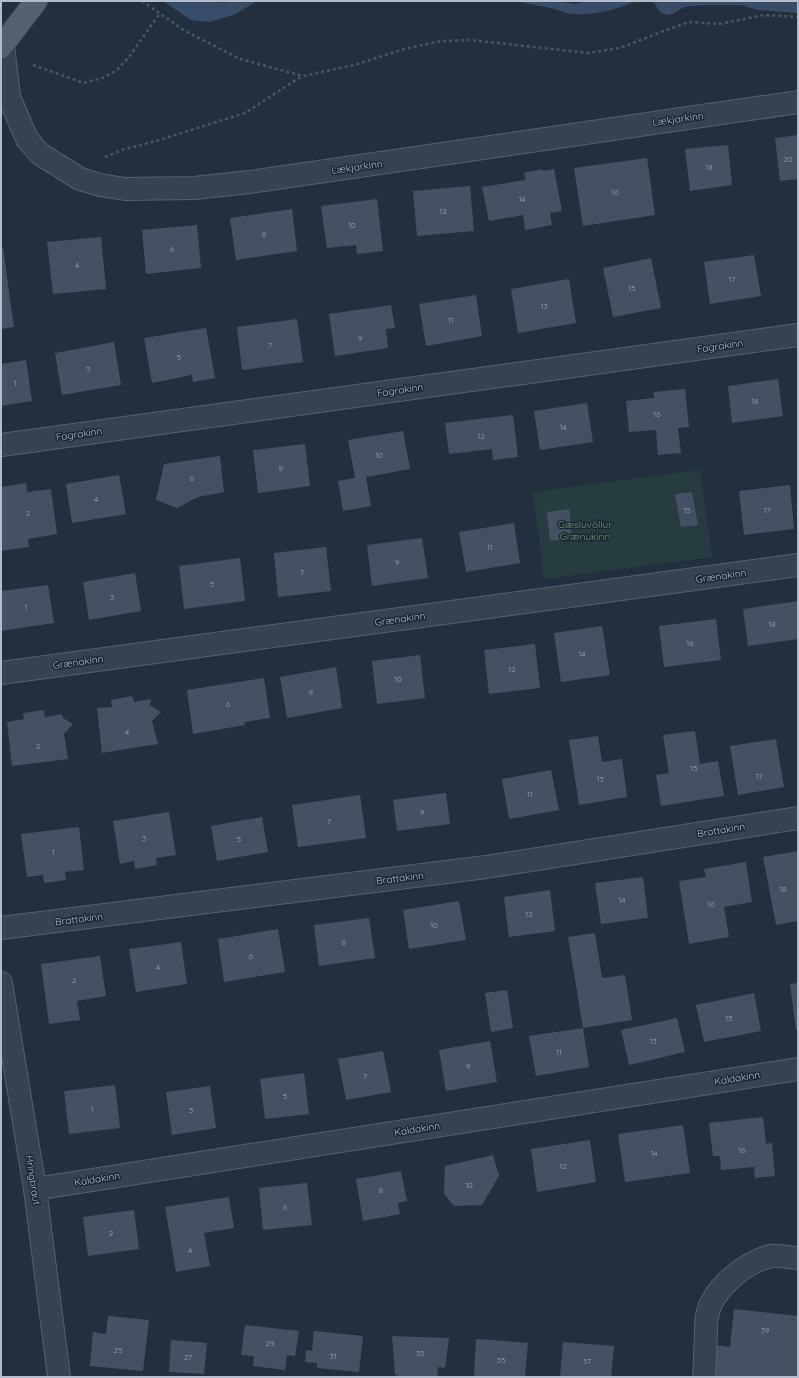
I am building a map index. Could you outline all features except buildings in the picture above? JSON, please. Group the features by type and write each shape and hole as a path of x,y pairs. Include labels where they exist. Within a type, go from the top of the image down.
{"main road":[{"path":"2,46 20,20 36,1"}],"street":[{"name":"Lækjarkinn","path":"2,46 9,97 27,139 40,154 80,179 100,185 125,189 194,188 250,182 798,102"},
{"name":"Fagrakinn","path":"1,445 798,335"},
{"name":"Grænakinn","path":"1,673 798,565"},
{"name":"Brattakinn","path":"1,928 486,867 798,818"},
{"name":"Hringbraut","path":"1,983 35,1189 59,1377"},
{"name":"Kaldakinn","path":"35,1189 798,1069"},
{"path":"704,1377 707,1315 712,1302 721,1289 743,1268 757,1260 772,1256 798,1258"}],"path":[{"path":"142,1 185,31 240,59 303,76"},
{"path":"30,70 31,64 84,84 102,78 116,71 129,57 160,13"},
{"path":"103,158 122,150 245,113 303,76 354,65 408,48 442,41 470,40 588,53 620,48 689,22 719,24 764,15 798,16"}],"green space":[{"name":"Gæsluvöllur Grænukinn","path":"700,470 712,557 544,579 533,492"}],"water":[{"path":"163,1 202,1 225,3 229,1 257,1 234,15 209,22 191,20"},
{"path":"516,1 552,1 576,4 589,1 636,1 605,11 589,14 570,14"},
{"path":"653,1 798,1 798,13 758,10 741,5 702,5 684,7 672,14 667,15 660,12"}]}
